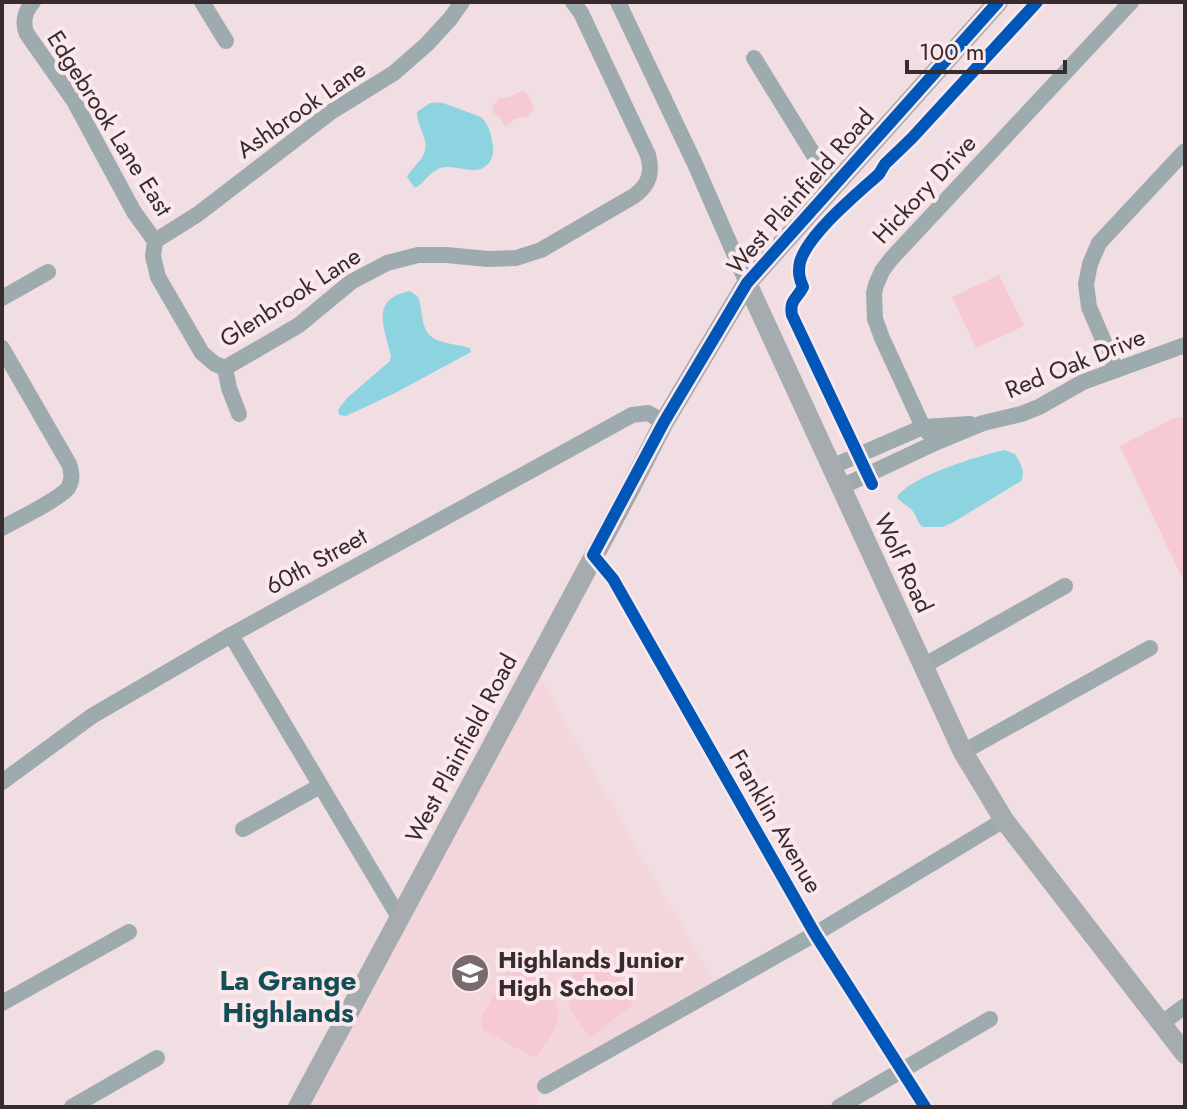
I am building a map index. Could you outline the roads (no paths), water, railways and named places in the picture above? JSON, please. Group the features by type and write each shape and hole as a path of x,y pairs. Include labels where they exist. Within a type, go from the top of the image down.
{"main road":[{"name":"West Plainfield Road","path":"298,1107 664,422 747,283 998,2"},
{"name":"Wolf Road","path":"747,283 963,752 1004,820 1185,1054"}],"street":[{"name":"Edgebrook Lane East","path":"33,2 24,21 27,34 74,101 134,212 155,241 153,256 158,277 202,353 225,368"},
{"path":"202,2 226,41"},
{"name":"Ashbrook Lane","path":"155,241 198,214 331,112 394,73 427,44 462,2"},
{"name":"Glenbrook Lane","path":"225,368 299,325 351,282 387,263 418,255 516,258 541,250 634,196 647,183 651,169 648,155 573,2"},
{"name":"Wolf Road","path":"618,2 747,283"},
{"name":"Hickory Drive","path":"937,442 923,427 875,319 874,293 882,271 1131,2"},
{"path":"754,58 833,186"},
{"path":"1116,370 1089,307 1086,284 1090,264 1099,243 1185,151"},
{"path":"2,298 48,272"},
{"name":"Red Oak Drive","path":"841,487 983,423 1021,414 1083,382 1185,345"},
{"path":"2,348 72,471 70,483 63,493 2,528"},
{"path":"225,368 239,414"},
{"name":"60th Street","path":"2,782 92,716 231,635 632,415 648,413 664,422"},
{"name":"Red Oak Drive","path":"831,467 923,427 983,423"},
{"name":"Franklin Avenue","path":"593,555 613,579 815,934 925,1107"},
{"path":"923,666 1065,586"},
{"path":"231,635 400,919"},
{"path":"963,752 1150,648"},
{"path":"243,829 320,786"},
{"path":"545,1086 815,934 1004,820"},
{"path":"2,1003 129,932"},
{"path":"1161,1024 1185,1006"},
{"path":"839,1107 990,1019"},
{"path":"72,1107 157,1058"}],"water":[{"path":"430,103 442,103 482,118 491,135 492,156 484,168 441,168 414,187 407,177 425,150 417,112"},
{"path":"410,291 418,297 428,334 438,340 470,348 471,352 395,393 346,416 339,415 338,410 347,398 390,361 383,324 385,307 389,300"},
{"path":"1004,450 1015,454 1019,461 1023,470 1021,481 952,523 942,527 923,527 897,497 930,474"}],"place":[{"name":"Highlands Junior High School","path":"470,973"}],"district":[{"name":"La Grange Highlands","path":"288,996"}]}
